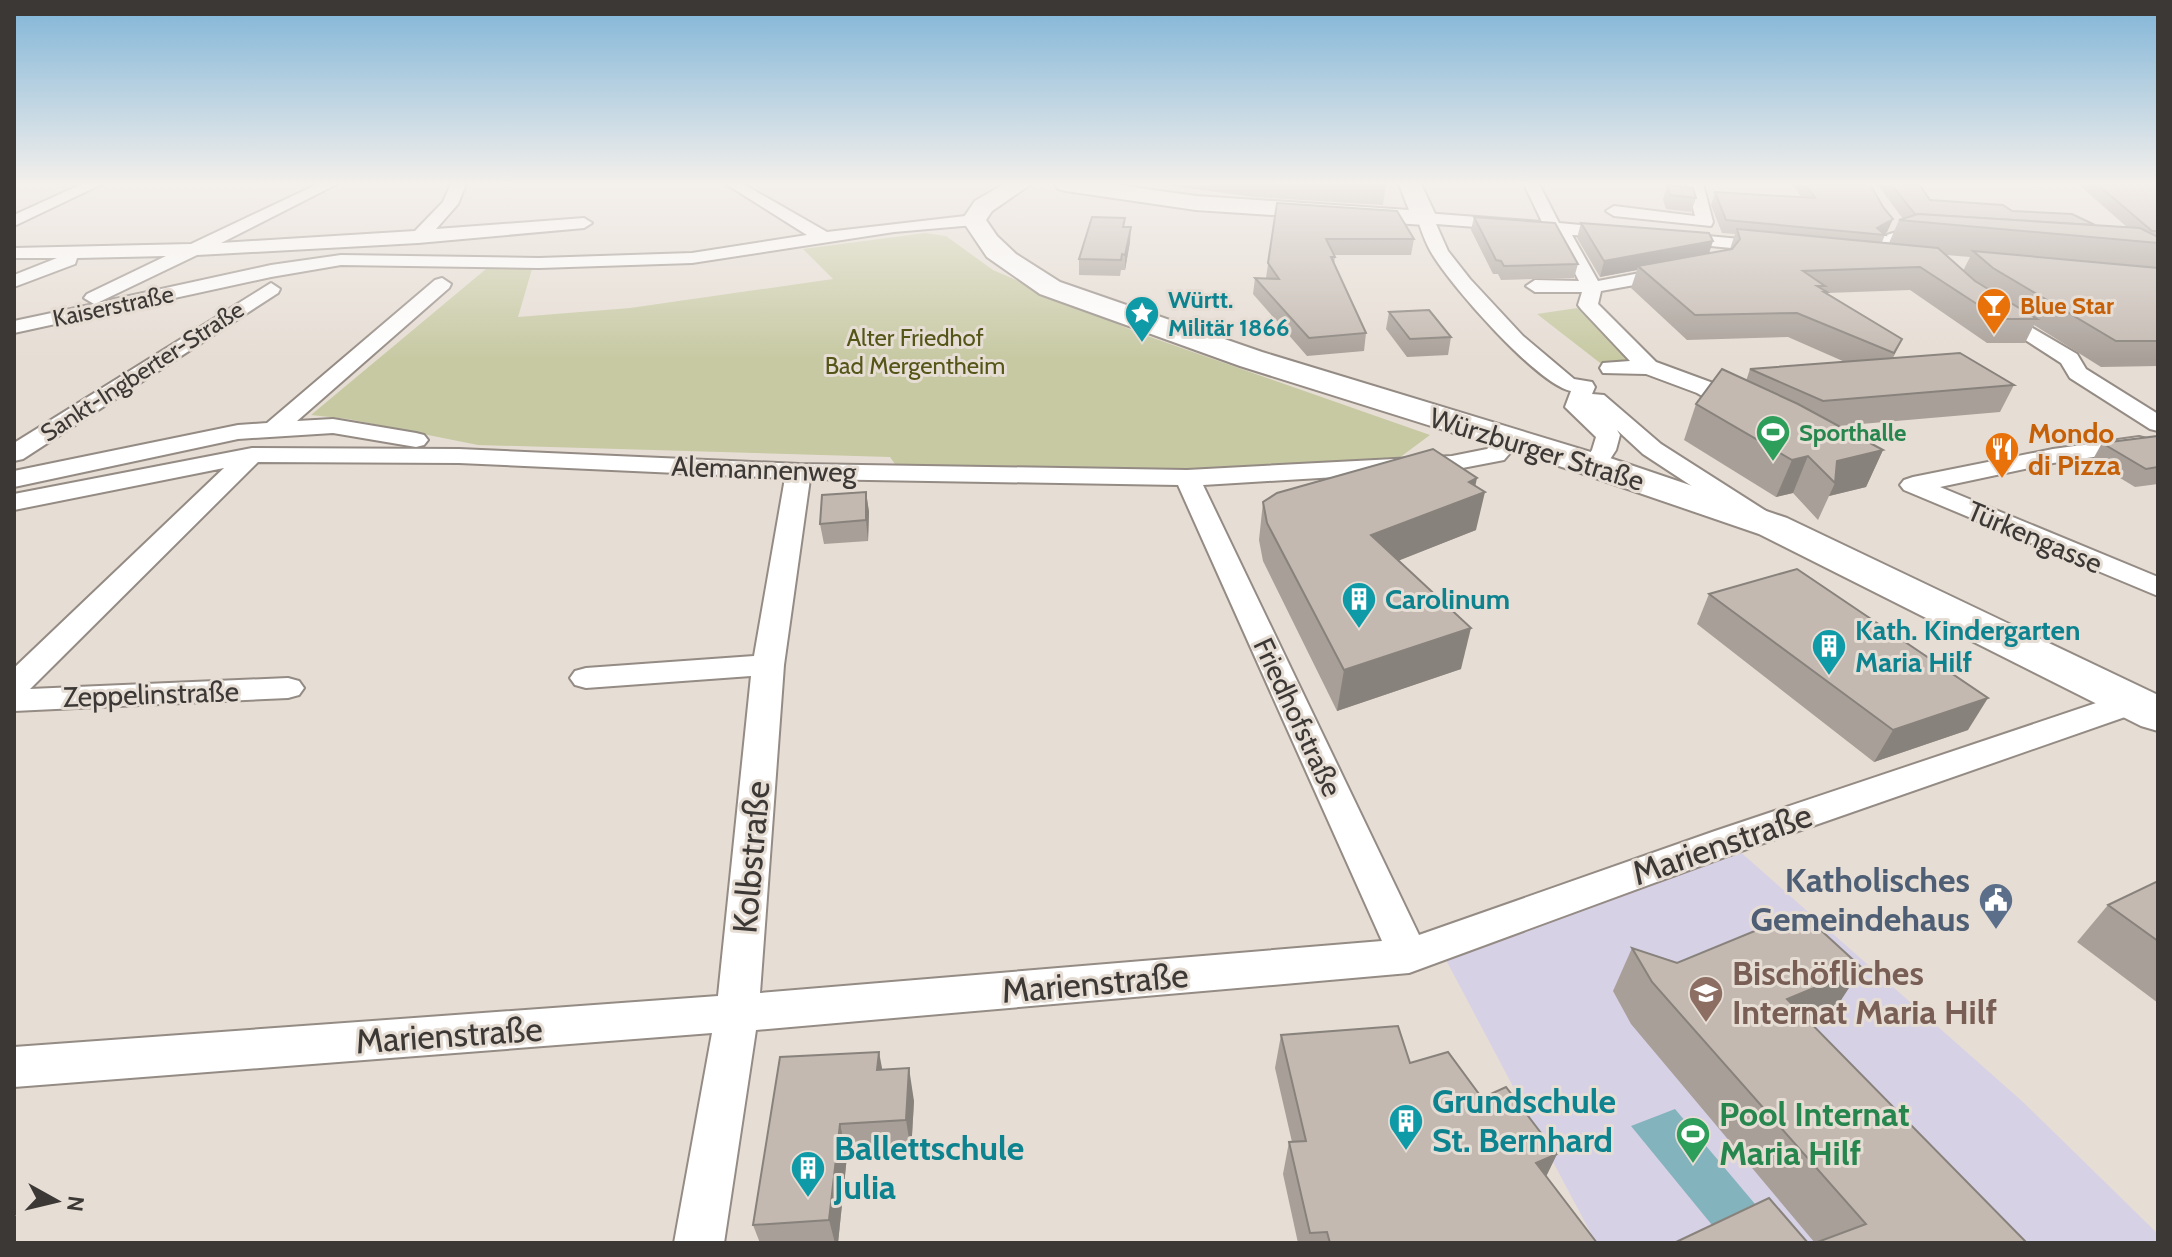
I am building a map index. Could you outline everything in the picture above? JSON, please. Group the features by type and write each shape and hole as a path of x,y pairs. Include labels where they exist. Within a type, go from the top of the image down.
{"street":[{"path":"14,339 206,243"},
{"path":"14,253 86,253 304,243"},
{"name":"Kaiserstraße","path":"14,327 271,271 341,260 539,263 692,258 800,243"},
{"name":"Würzburger Straße","path":"988,243 1024,273 1050,288 1251,359 1594,465 1773,526 2146,709"},
{"path":"1436,243 1463,283 1521,345 1545,352 1652,449 1773,526"},
{"path":"1564,243 1582,273 1590,296 1648,367"},
{"path":"1714,243 1721,259 1719,262"},
{"path":"1730,243 1794,249"},
{"path":"1868,256 1898,259 1880,243"},
{"path":"14,281 86,253"},
{"path":"1557,306 1687,270"},
{"path":"275,428 442,284"},
{"path":"1535,286 1590,296"},
{"name":"Sankt-Ingberter-Straße","path":"14,454 271,289"},
{"path":"1973,298 2069,359 2078,373 2158,424"},
{"path":"1611,368 1648,367 1705,388 1761,418"},
{"path":"1584,387 1576,407 1608,435 1604,450 1594,465"},
{"path":"14,479 238,432 275,428 333,426 456,447 459,456"},
{"name":"Alemannenweg","path":"14,502 252,455 459,456 799,471 1187,478 1452,463 1495,455 1510,439"},
{"name":"Türkengasse","path":"2158,442 2053,456 1913,485 2158,587"},
{"path":"14,686 252,455"},
{"name":"Kolbstraße","path":"699,1243 737,1013 768,665 799,471"},
{"name":"Friedhofstraße","path":"1187,478 1409,956"},
{"path":"586,678 768,665"},
{"name":"Zeppelinstraße","path":"14,700 288,688"},
{"name":"Marienstraße","path":"14,1067 737,1013 1409,956 1720,844 2146,709"}],"shaded area":[{"name":"Bischöfliches Internat Maria Hilf","path":"1728,841 2023,1102 2158,1234 2158,1243 1596,1243 1438,945"}],"green space":[{"name":"Alter Friedhof Bad Mergentheim","path":"851,243 955,243 993,270 1136,332 1430,435 1399,458 1138,471 895,464 890,457 478,445 348,419 311,415 486,269 532,269 518,317 630,308 833,279 803,249"},
{"path":"1577,308 1641,364 1604,366 1537,314"}],"water":[{"name":"Pool Internat Maria Hilf","path":"1675,1109 1755,1204 1712,1225 1631,1126"}],"building":[{"path":"1084,243 1128,243 1121,260 1079,259"},
{"path":"1271,243 1328,243 1335,257 1331,257 1366,333 1309,338 1255,278 1279,279 1268,263"},
{"path":"1487,243 1566,243 1578,264 1504,266 1496,260"},
{"path":"1593,243 1704,243 1604,261"},
{"path":"1737,243 1882,243 1938,248 1975,281 2037,319 2000,319 1920,267 1803,271 1825,286 1817,286 1827,292 1824,292 1902,339 1894,353 1797,313 1695,315 1638,266 1732,249"},
{"path":"1973,251 2158,268 2158,341 2116,341 1993,268"},
{"path":"1429,310 1451,337 1410,339 1389,312"},
{"path":"1960,353 2014,385 1823,401 1750,369"},
{"path":"1722,369 1798,404 1883,450 1837,461 1835,483 1808,456 1792,460 1696,404"},
{"path":"2158,436 2158,467 2146,469 2102,443"},
{"path":"1433,449 1477,478 1469,482 1485,492 1371,535 1471,628 1344,670 1267,523 1263,502 1277,493"},
{"path":"866,492 866,520 820,524 822,495"},
{"path":"1797,569 1988,698 1893,730 1709,594"},
{"path":"2158,881 2158,941 2108,905"},
{"path":"1801,912 1862,968 1787,999 2027,1243 1815,1243 1866,1224 1652,982 1632,948 1677,963"},
{"name":"Grundschule St. Bernhard","path":"1398,1026 1410,1063 1448,1052 1482,1098 1506,1087 1557,1154 1536,1163 1597,1243 1330,1243 1327,1232 1310,1233 1289,1142 1306,1141 1281,1035"},
{"name":"Ballettschule Julia","path":"879,1052 877,1070 909,1068 906,1120 840,1124 829,1220 753,1225 780,1057"},
{"path":"1769,1198 1808,1243 1674,1243"}],"place":[{"name":"Blue Star","path":"1994,336"},
{"name":"Württ. Militär 1866","path":"1142,344"},
{"name":"Sporthalle","path":"1773,463"},
{"name":"Mondo di Pizza","path":"2002,480"},
{"name":"Carolinum","path":"1359,630"},
{"name":"Kath. Kindergarten Maria Hilf","path":"1829,677"},
{"name":"Katholisches Gemeindehaus","path":"1996,931"},
{"name":"Bischöfliches Internat Maria Hilf","path":"1706,1024"},
{"name":"Grundschule St. Bernhard","path":"1406,1152"},
{"name":"Pool Internat Maria Hilf","path":"1693,1165"},
{"name":"Ballettschule Julia","path":"808,1199"}]}
